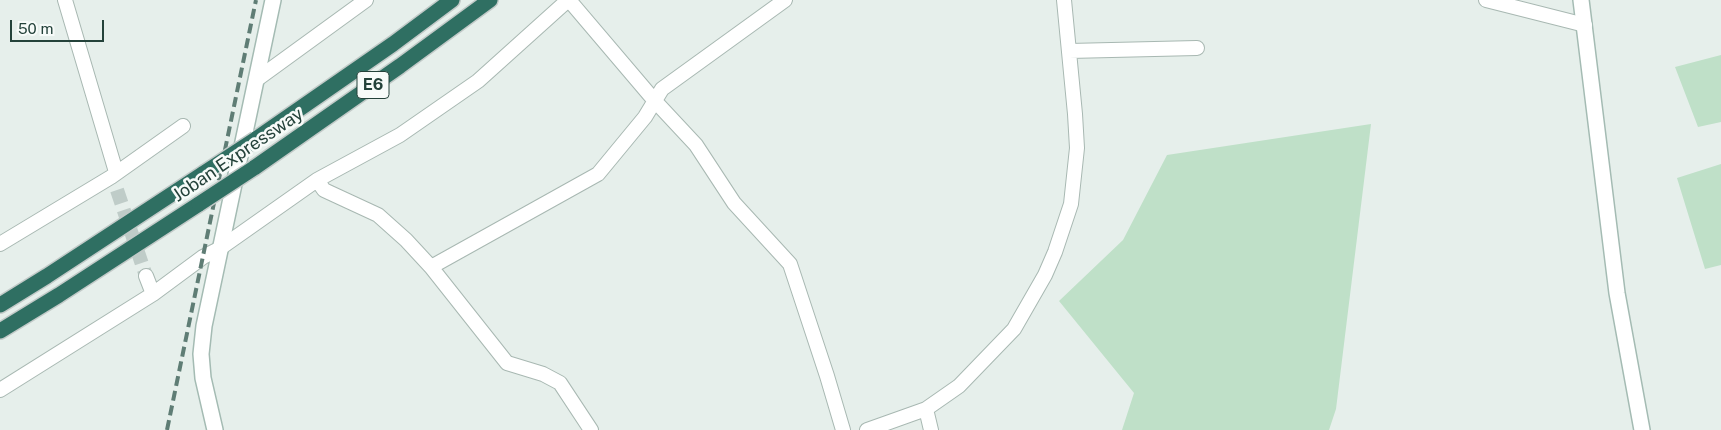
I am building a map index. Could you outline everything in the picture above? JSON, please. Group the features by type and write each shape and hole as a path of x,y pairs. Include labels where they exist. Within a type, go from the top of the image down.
{"highway":[{"name":"Joban Expressway","path":"0,305 56,271 256,139 393,44 452,0"},
{"name":"Joban Expressway","path":"0,330 59,295 254,168 400,66 490,0"}],"street":[{"path":"65,0 115,180"},
{"path":"215,430 203,378 201,354 204,326 273,0"},
{"path":"256,80 366,0"},
{"path":"0,390 153,294 203,257 219,249 317,180 400,135 478,80 568,0 696,146 734,203 790,264 828,376 843,430"},
{"path":"431,268 598,174 645,117 662,89 785,0"},
{"path":"867,430 926,409 959,386 1014,329 1045,275 1055,252 1070,204 1077,148 1064,0"},
{"path":"1486,0 1585,25"},
{"path":"1581,0 1617,293 1642,430"},
{"path":"1069,51 1198,48"},
{"path":"0,244 115,180 183,126"},
{"path":"317,180 324,190 378,215 406,240 431,268 507,363 543,374 560,382 591,430"},
{"path":"146,276 153,294"},
{"path":"926,409 931,430"}],"green space":[{"path":"1721,55 1721,122 1698,127 1675,67"},
{"path":"1371,124 1336,409 1329,430 1122,430 1134,393 1059,301 1123,240 1167,155"},
{"path":"1721,164 1721,265 1705,269 1677,178"}],"tunnel":[{"path":"117,190 146,276"}],"railway":[{"path":"167,430 256,0"}]}
